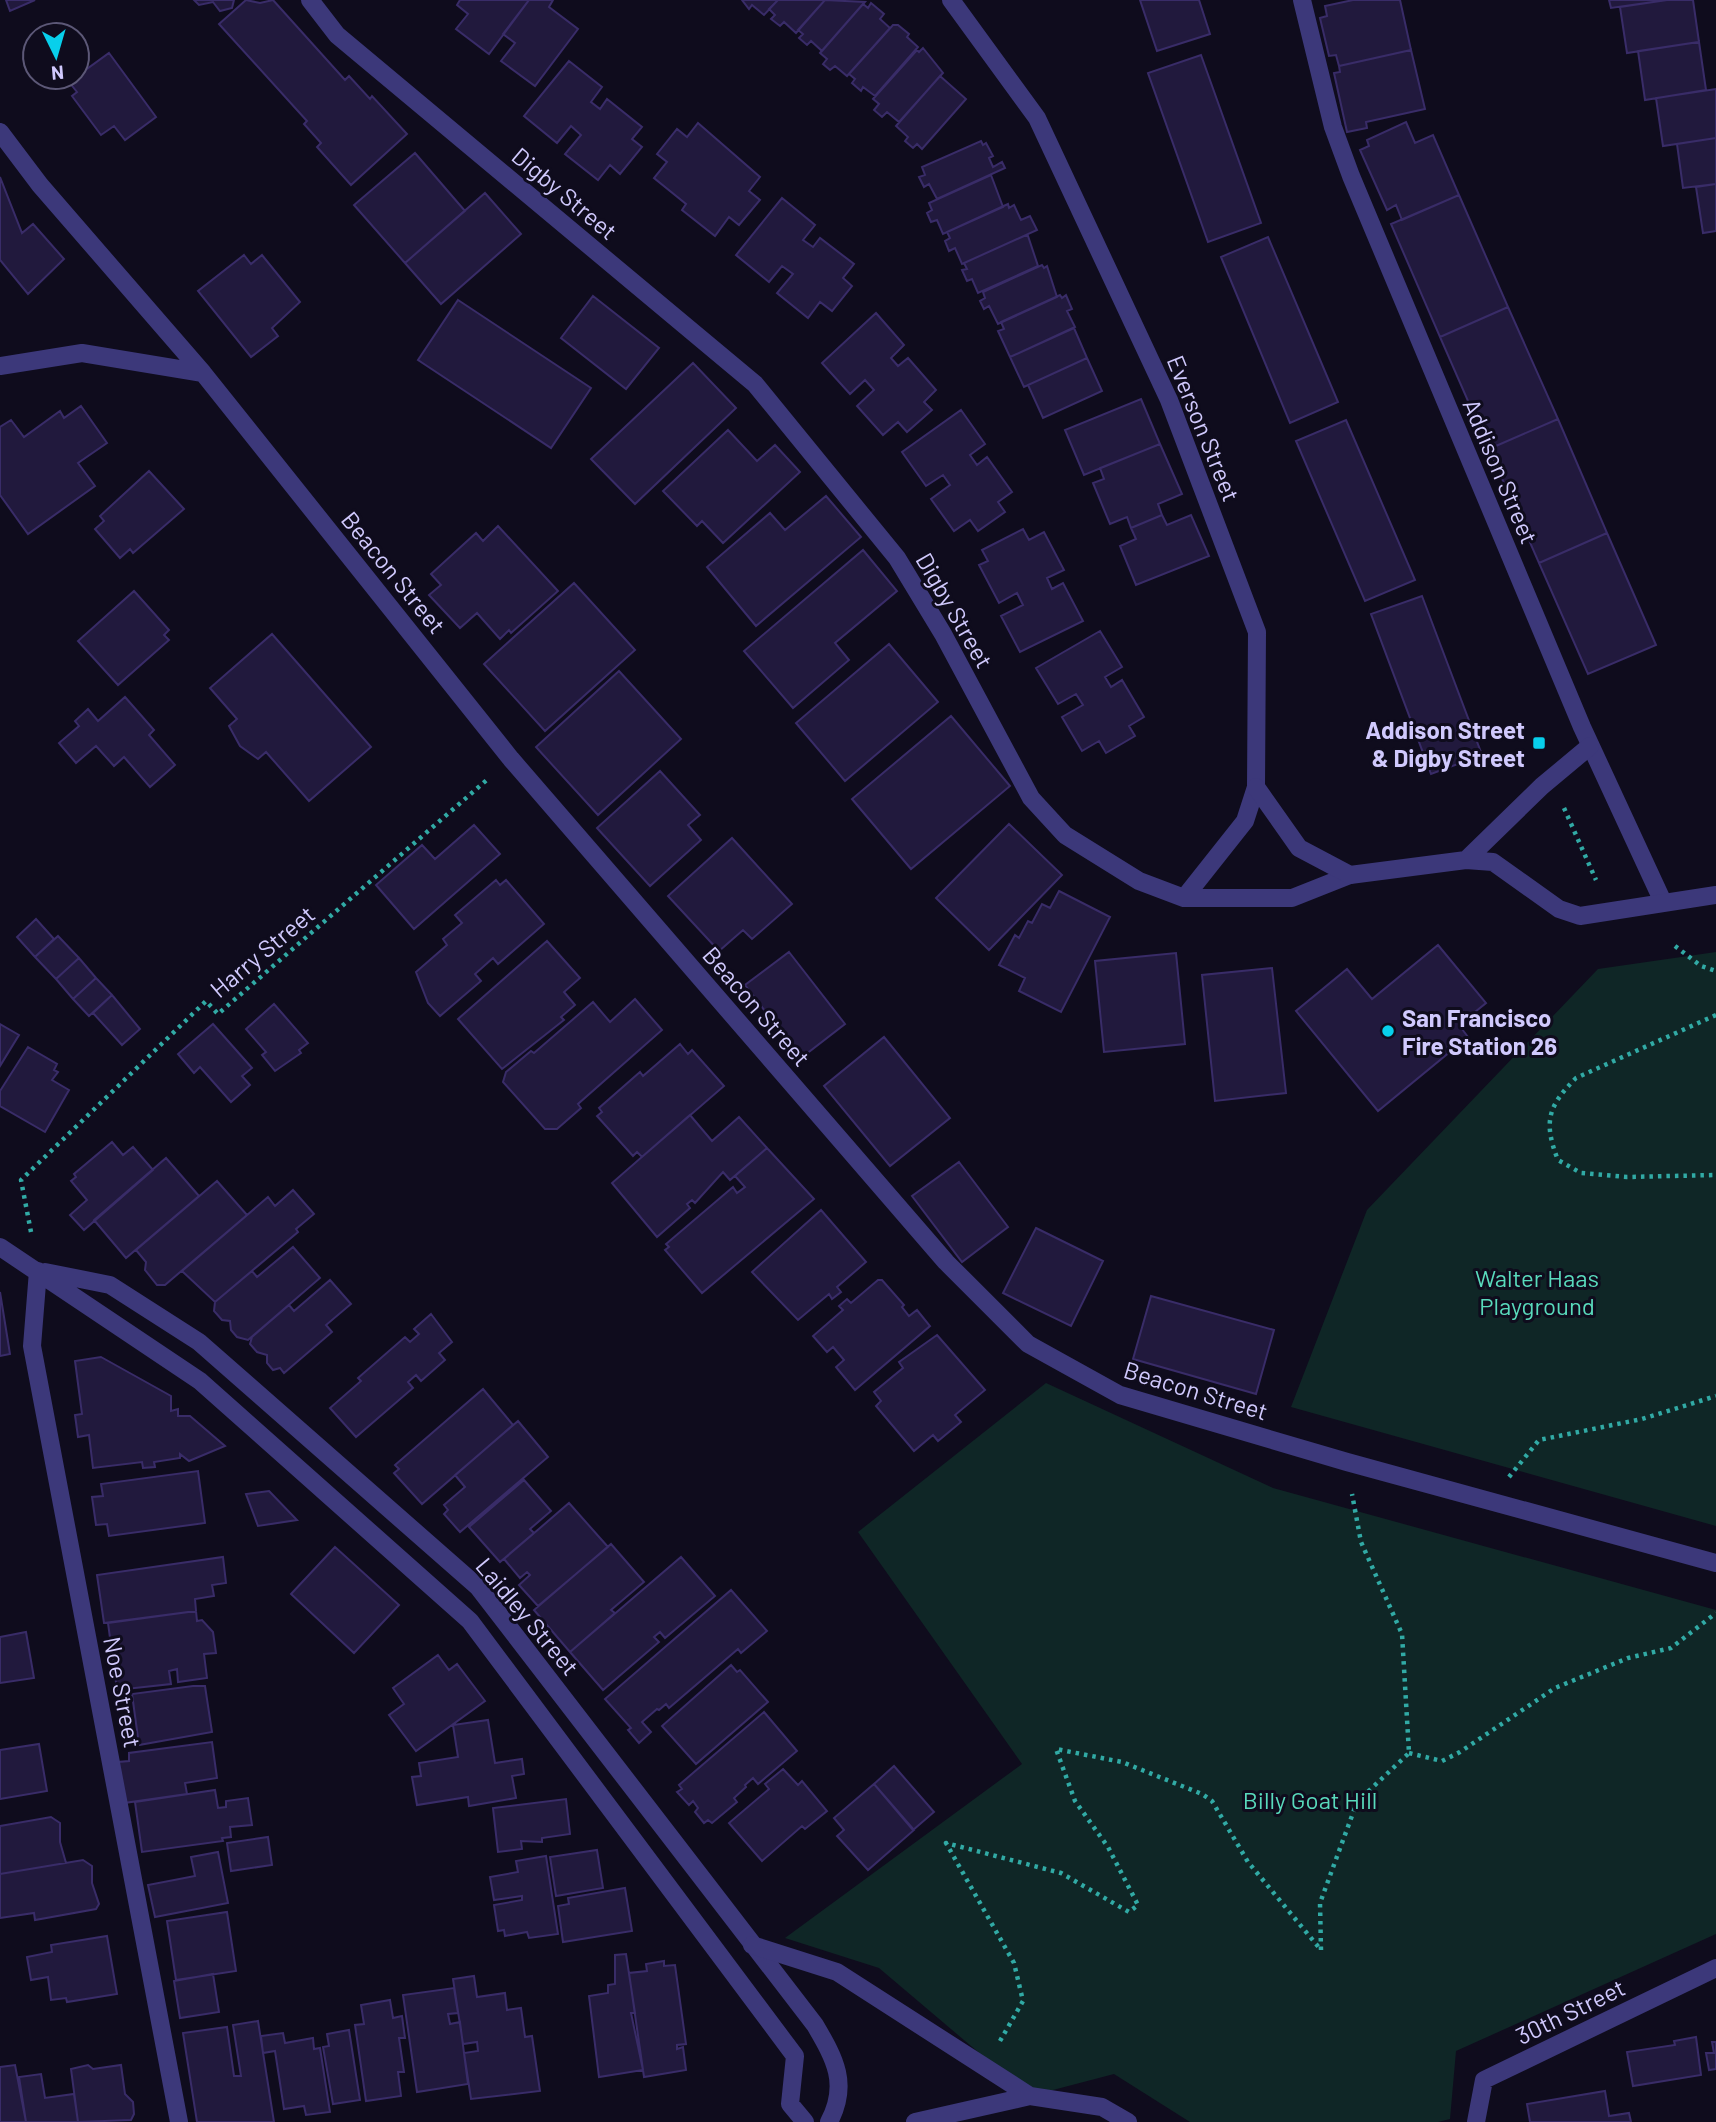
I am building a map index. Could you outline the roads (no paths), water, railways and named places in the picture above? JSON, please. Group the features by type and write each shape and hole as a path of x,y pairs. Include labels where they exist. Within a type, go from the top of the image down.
{"street":[{"name":"Digby Street","path":"310,0 337,36 755,384 897,558 943,634 1031,798 1065,835 1139,881 1184,898 1292,898 1350,875 1466,860 1493,862 1559,909 1580,916 1663,902"},
{"name":"Everson Street","path":"951,0 1037,118 1169,400 1257,632 1256,787 1245,821 1184,898"},
{"name":"Addison Street","path":"1302,0 1333,127 1351,176 1591,746 1663,902"},
{"name":"Beacon Street","path":"0,132 40,185 203,373 511,759 946,1262 1028,1344 1120,1395 1347,1462 1716,1563"},
{"path":"0,366 82,353 203,373"},
{"path":"1466,860 1542,786 1591,746"},
{"path":"1256,787 1299,848 1350,875"},
{"path":"1663,902 1716,895"},
{"name":"Laidley Street","path":"0,1247 200,1381 470,1621 795,2056 790,2104 805,2122"},
{"name":"Laidley Street","path":"38,1271 110,1284 199,1342 478,1587 815,2025 837,2062 839,2103 829,2122"},
{"name":"Noe Street","path":"38,1271 32,1346 179,2122"},
{"path":"752,1945 837,1972 1030,2096"},
{"name":"30th Street","path":"1476,2122 1484,2080 1716,1968"},
{"path":"915,2122 1030,2096 1102,2107 1128,2122"}],"place":[{"name":"Addison Street & Digby Street","path":"1539,743"},
{"name":"San Francisco Fire Station 26","path":"1388,1031"}],"park label":[{"name":"Walter Haas Playground","path":"1537,1291"},
{"name":"Billy Goat Hill","path":"1310,1799"}]}
